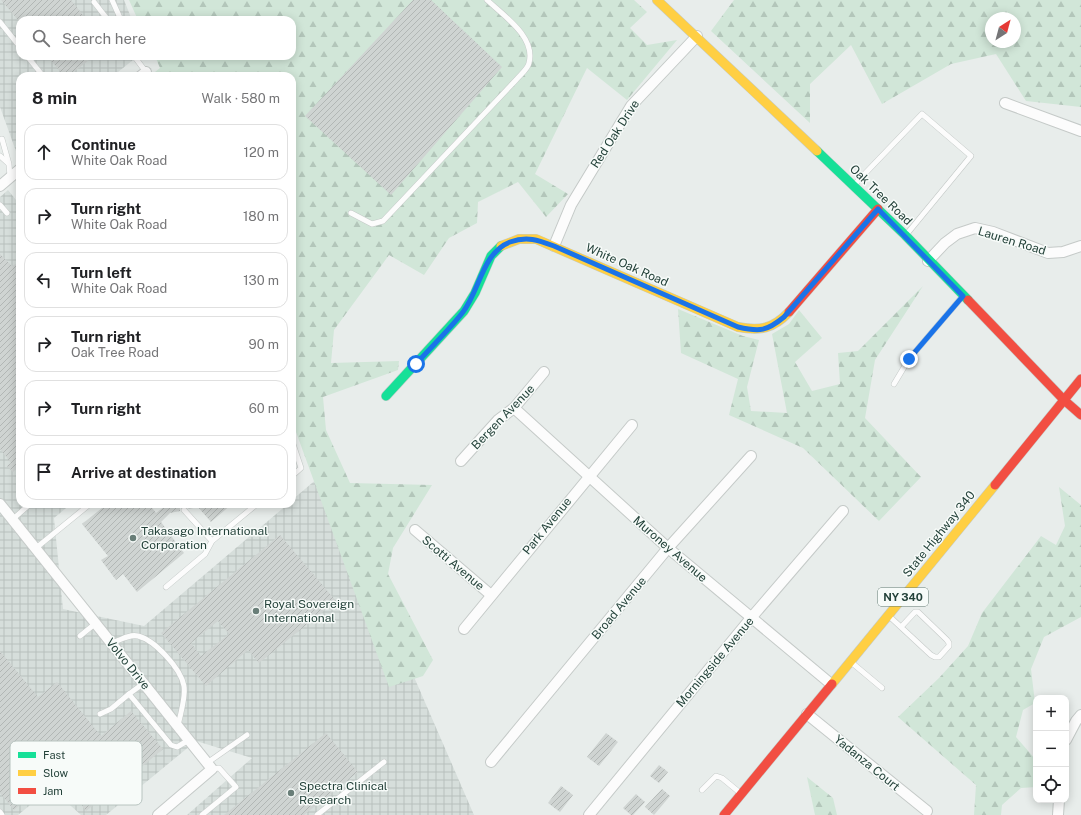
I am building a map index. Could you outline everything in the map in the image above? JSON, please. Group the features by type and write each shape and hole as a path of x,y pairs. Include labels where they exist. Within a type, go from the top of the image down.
{"street":[{"name":"Oak Tree Road","path":"657,0 854,185 905,235 1064,400 1081,415"},
{"name":"Red Oak Drive","path":"554,246 571,205 631,106 697,36"},
{"path":"1005,103 1081,131"},
{"path":"0,186 16,174"},
{"name":"White Oak Road","path":"386,396 464,311 475,293 491,256 502,245 519,239 536,239 738,327 755,330 772,327 784,317 878,209"},
{"name":"Lauren Road","path":"928,260 944,243 957,234 975,228 993,232 1048,253 1063,252 1081,246"},
{"name":"Bergen Avenue","path":"461,461 498,420 514,408 544,372"},
{"name":"State Highway 340","path":"724,815 1081,380"},
{"name":"Muroney Avenue","path":"514,408 668,548 831,684"},
{"name":"Park Avenue","path":"464,629 632,425"},
{"name":"Broad Avenue","path":"491,762 668,548 751,456"},
{"name":"Volvo Drive","path":"1,508 13,519 210,766"},
{"name":"Morningside Avenue","path":"589,815 751,618 843,511"},
{"name":"Scotti Avenue","path":"415,530 491,595"},
{"name":"Yadanza Court","path":"807,714 927,811"},
{"path":"1069,734 1081,715"},
{"path":"158,815 210,766"},
{"path":"1058,815 1059,803"}],"lane":[{"path":"112,0 119,16"},
{"path":"352,213 372,224 382,221 529,65 531,50 521,32 487,0"},
{"path":"94,2 105,16"},
{"path":"0,22 16,42"},
{"path":"30,60 40,72"},
{"path":"136,60 143,72"},
{"path":"139,60 143,72"},
{"path":"854,185 922,114 971,156 905,235"},
{"path":"2,139 9,164"},
{"path":"0,156 9,164 16,174"},
{"path":"0,205 7,213"},
{"path":"894,384 909,359 963,296"},
{"path":"296,451 302,468 296,473"},
{"path":"13,519 25,508"},
{"path":"36,548 85,508"},
{"path":"166,587 205,554 212,541 252,508"},
{"path":"184,510 212,541"},
{"path":"888,615 901,627 935,657 939,657 949,646 947,640 918,612 914,612 901,627"},
{"path":"80,636 96,623"},
{"path":"112,643 130,636 138,636 148,641 176,667 184,687 178,726"},
{"path":"850,661 882,688"},
{"path":"100,714 111,709 144,683"},
{"path":"129,694 171,745 177,748 189,740"},
{"path":"210,766 247,735"},
{"path":"317,815 384,762"},
{"path":"202,815 236,787 219,768 210,766"},
{"path":"702,790 716,776 722,778 741,794"}],"shaded area":[{"path":"0,0 124,0 130,16 16,16 16,60 133,60 118,72 16,72 16,151 0,107"},
{"path":"8,190 16,200 16,508 66,508 54,518 63,609 144,626 283,508 296,508 296,497 325,472 474,815 187,815 252,758 196,741 142,785 142,741 10,741 10,805 30,805 18,815 0,815 0,197"},
{"path":"70,805 118,805 106,815 81,815"}],"green space":[{"path":"129,0 634,0 647,12 630,28 647,45 677,40 627,100 587,68 535,174 568,194 546,217 518,182 478,202 477,223 449,238 424,275 389,255 334,330 331,363 399,361 398,370 323,397 326,430 350,483 432,485 393,548 388,574 433,660 423,676 389,687 296,432 296,72 155,72 160,68 157,60 296,60 296,16 136,16"},
{"path":"734,0 1081,0 1081,107 1026,101 996,54 951,64 882,104 851,45 810,84 810,123 711,31"},
{"path":"923,286 875,360 865,418 921,477 879,521 803,448 729,415 738,379 681,353 678,309 743,336 759,340 747,387 751,411 787,413 772,334 789,324 799,310 822,338 795,362 812,391 840,384 838,353 858,351"},
{"path":"1059,487 1081,505 1081,617 1044,637 1031,669 1034,695 1033,704 1023,710 1016,737 1033,757 1033,787 1021,788 1002,805 1001,815 974,815 976,785 898,717 939,678 968,646 982,613 1041,536 1056,545 1065,526"},
{"path":"807,777 833,798 837,815 815,815"}],"building":[{"path":"1,0 71,0 84,16 16,16 16,18"},
{"path":"413,0 431,0 502,67 391,195 305,116"},
{"path":"50,60 89,60 74,72 61,72"},
{"path":"0,254 12,266 16,264 16,469 13,472 7,466 11,463 0,449"},
{"name":"Takasago International Corporation","path":"102,508 152,508 156,513 163,508 180,508 180,511 170,513 161,522 184,553 137,592 123,574 116,580 101,560 108,556 82,524"},
{"name":"Takasago International Corporation","path":"199,508 227,508 211,522"},
{"name":"Royal Sovereign International","path":"280,535 336,601 259,663 248,650 206,686 161,633","holes":["218,621 229,634 201,656 191,643"]},
{"path":"0,651 38,697 57,682 101,736 131,711 163,749 142,767 142,741 10,741 10,805 20,805 14,810 0,793"},
{"name":"Spectra Clinical Research","path":"326,733 358,772 304,815 224,815"},
{"path":"606,733 618,742 599,766 587,757"},
{"path":"659,765 668,772 659,783 650,776"},
{"path":"561,786 573,795 560,812 548,803"},
{"path":"662,789 670,796 654,815 645,807"},
{"path":"636,794 645,802 633,815 631,815 623,808"},
{"path":"81,805 94,805 86,811"}],"traffic: fast":[{"path":"817,151 905,235 968,300"},
{"path":"386,396 464,311 475,293 491,256 501,246"}],"traffic: slow":[{"path":"657,0 817,151"},
{"path":"501,246 519,239 536,239 738,327 753,329 766,327 777,322 789,312"},
{"path":"832,684 995,485"}],"traffic: jam":[{"path":"789,312 878,209"},
{"path":"968,300 1064,400 1081,415"},
{"path":"995,485 1081,379"},
{"path":"724,815 832,684"}],"place":[{"name":"Takasago International Corporation","path":"133,538"},
{"name":"Royal Sovereign International","path":"256,611"},
{"name":"Spectra Clinical Research","path":"291,793"}],"route":[{"path":"416,364 464,311 475,293 491,256 502,245 519,239 536,239 738,327 755,330 772,327 784,317 878,209 963,296 909,359"}]}
